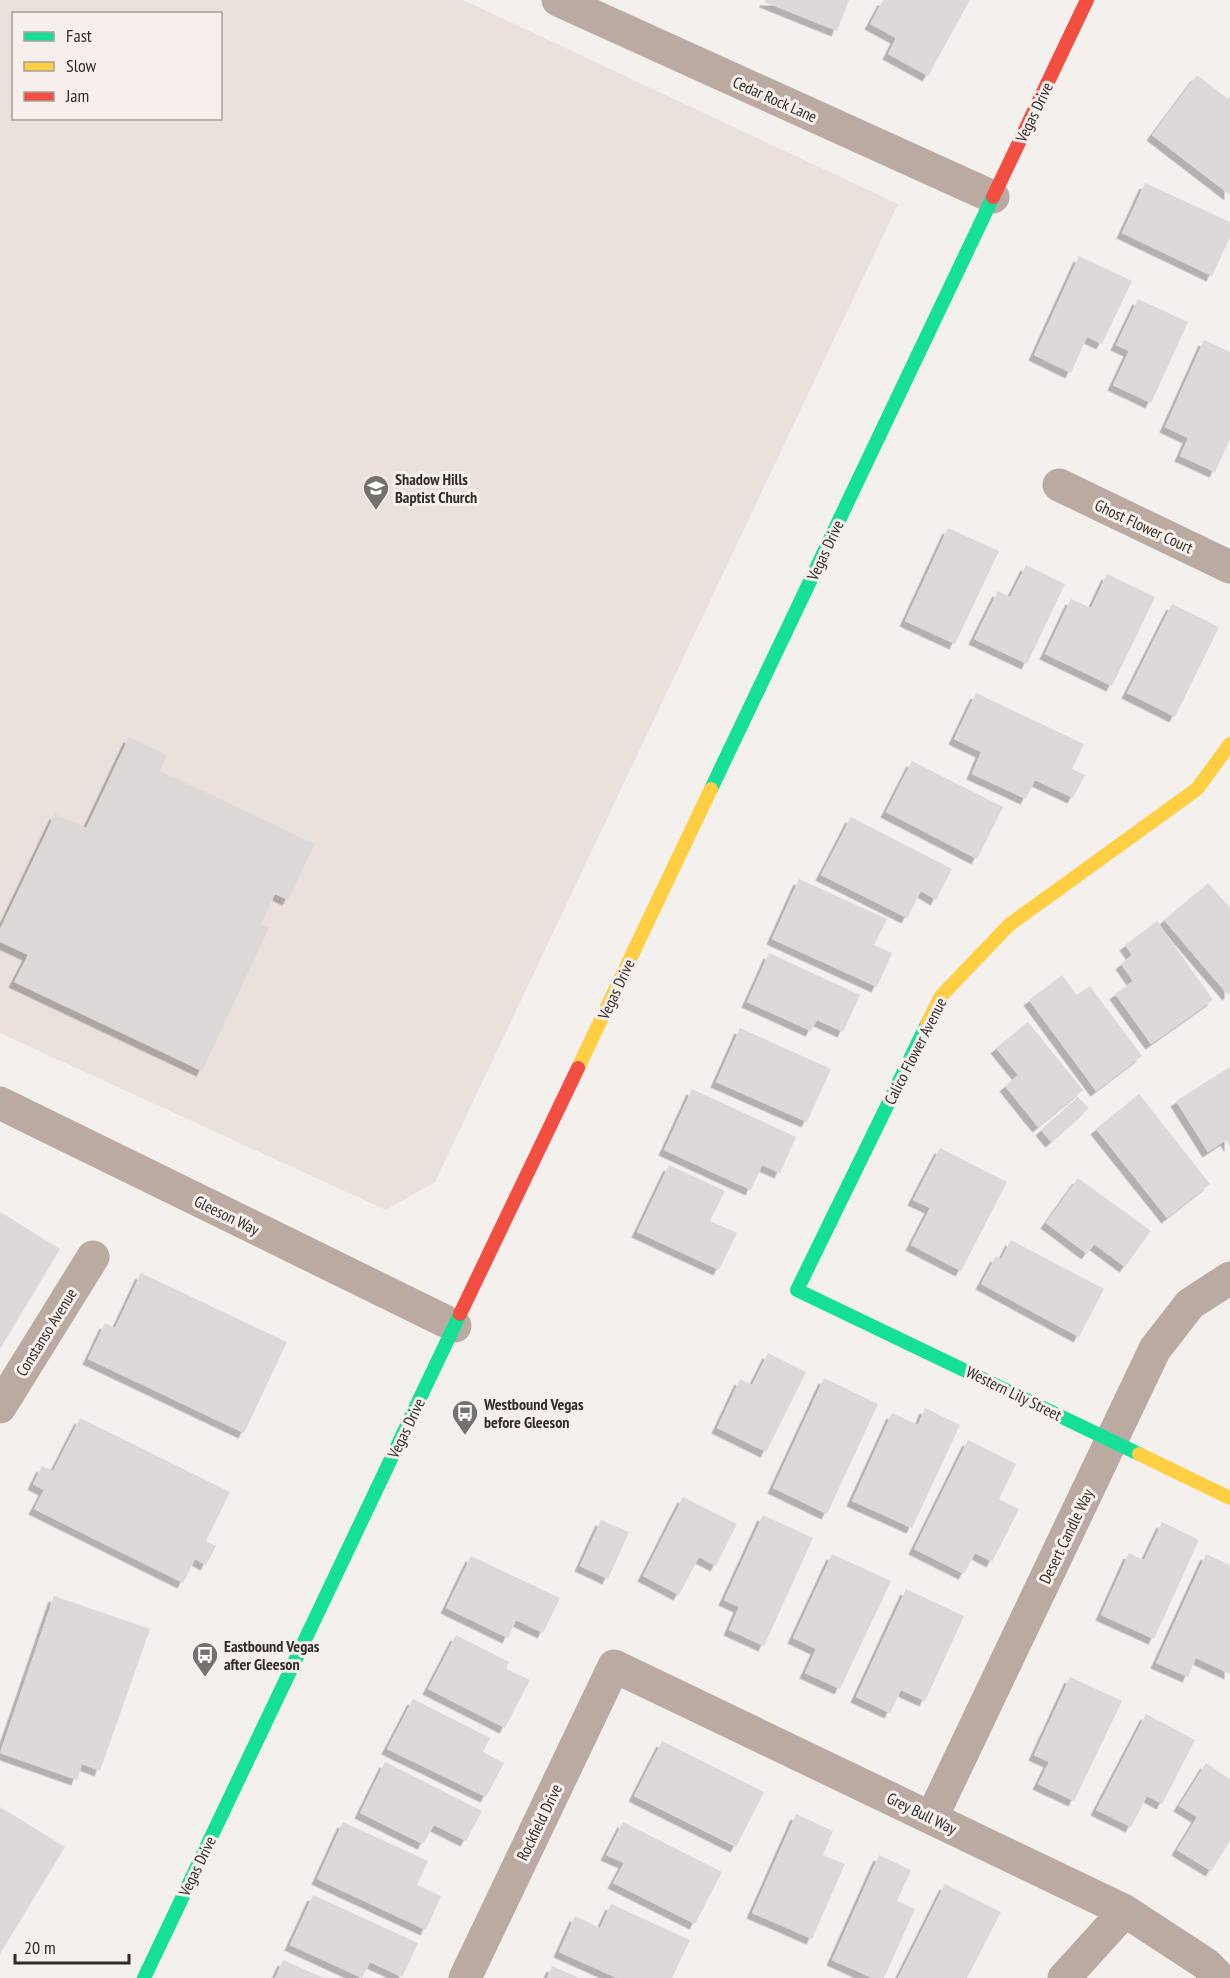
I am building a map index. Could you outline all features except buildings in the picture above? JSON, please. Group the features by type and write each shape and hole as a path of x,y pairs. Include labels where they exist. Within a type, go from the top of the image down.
{"main road":[{"name":"Vegas Drive","path":"144,1978 1087,0"},
{"name":"Calico Flower Avenue","path":"797,1290 941,996 1009,925 1197,789 1230,744"},
{"name":"Western Lily Street","path":"797,1290 1230,1498"}],"street":[{"name":"Cedar Rock Lane","path":"558,0 993,197"},
{"name":"Ghost Flower Court","path":"1059,485 1230,567"},
{"name":"Gleeson Way","path":"0,1103 455,1326"},
{"name":"Constanso Avenue","path":"0,1407 93,1257"},
{"name":"Desert Candle Way","path":"932,1817 1155,1349 1190,1304 1230,1278"},
{"name":"Grey Bull Way","path":"614,1666 1125,1911 1206,1964 1220,1978"},
{"name":"Rockfield Drive","path":"465,1978 614,1666"},
{"path":"1064,1978 1125,1911"}],"shaded area":[{"name":"Shadow Hills Baptist Church","path":"0,0 463,0 898,204 435,1182 386,1210 0,1033"}],"traffic: fast":[{"path":"711,789 993,197"},
{"path":"927,1024 797,1290 1139,1454"},
{"path":"144,1978 460,1314"}],"traffic: slow":[{"path":"927,1024 941,996 1009,925 1197,789 1230,744"},
{"path":"578,1068 711,789"},
{"path":"1139,1454 1230,1498"}],"traffic: jam":[{"path":"993,197 1087,0"},
{"path":"460,1314 578,1068"}],"place":[{"name":"Shadow Hills Baptist Church","path":"376,511"},
{"name":"Westbound Vegas before Gleeson","path":"465,1436"},
{"name":"Eastbound Vegas after Gleeson","path":"205,1678"}]}
